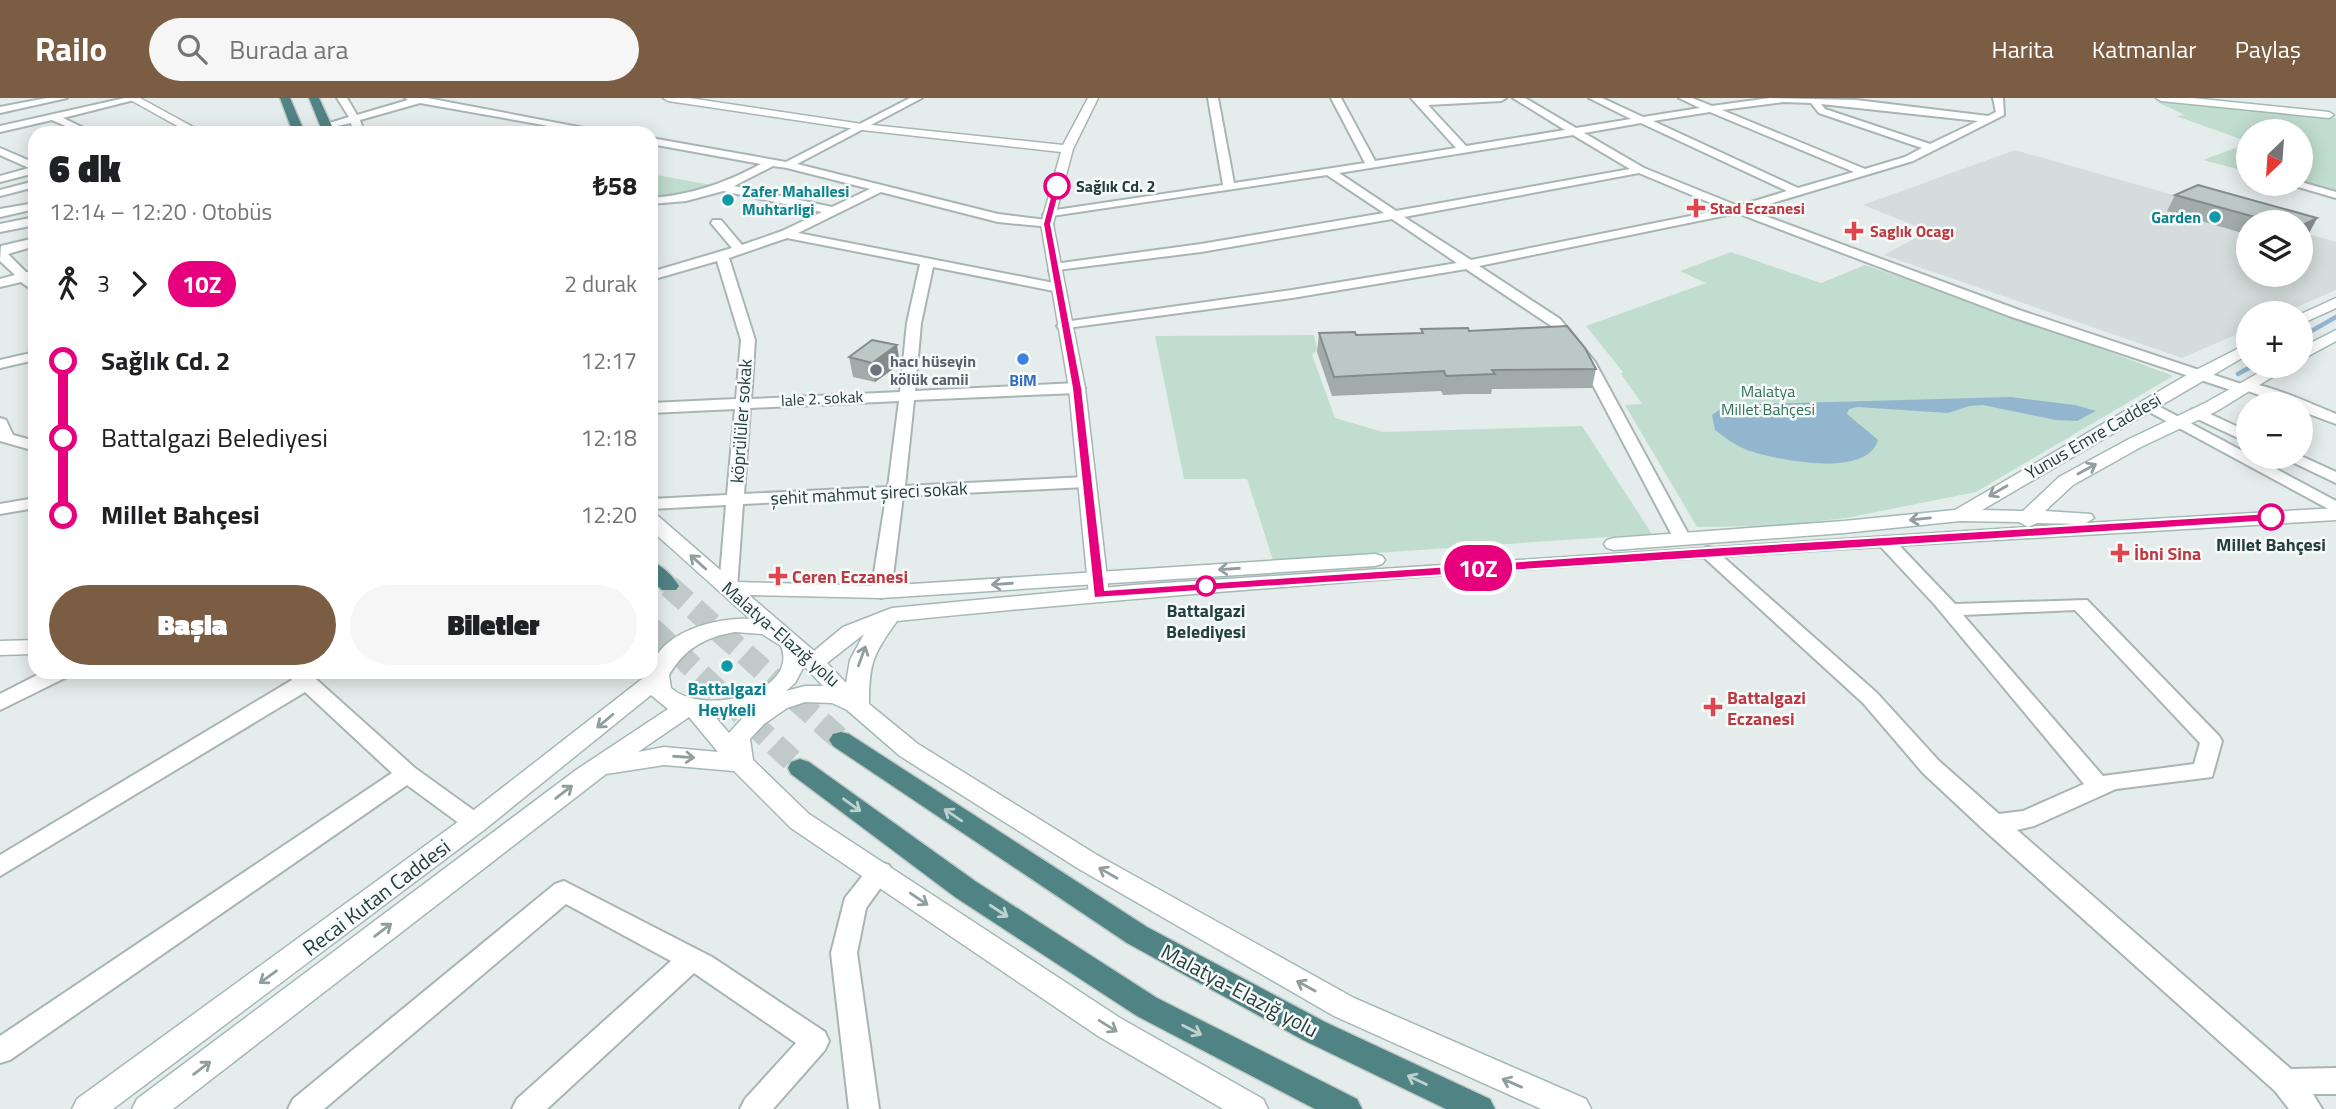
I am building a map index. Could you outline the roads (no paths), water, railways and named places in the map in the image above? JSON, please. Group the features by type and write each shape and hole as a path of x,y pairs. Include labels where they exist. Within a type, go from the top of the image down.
{"highway":[{"path":"285,98 296,126"},
{"path":"314,98 326,126"},
{"path":"658,575 669,586"},
{"name":"Malatya-Elazığ yolu","path":"841,740 1137,935 1314,1031 1479,1109"},
{"path":"800,768 965,889 1147,1007 1346,1109"}],"main road":[{"path":"668,98 862,127 1067,149"},
{"path":"1093,98 1067,149 1048,219 1054,268 1077,388 1097,586"},
{"path":"2161,98 2275,102 2334,114"},
{"path":"133,99 185,126"},
{"path":"2313,314 2336,302"},
{"path":"2313,348 2336,335"},
{"name":"Yunus Emre Caddesi","path":"1960,514 2236,355"},
{"name":"Yunus Emre Caddesi","path":"2027,525 2066,481 2197,414 2260,378"},
{"path":"814,663 851,632 892,615 1097,586 1960,514 2027,525 2160,524 2336,511"},
{"path":"1960,514 1970,537"},
{"path":"728,588 881,592 1097,586 1887,543 1970,537 2027,525"},
{"name":"Malatya-Elazığ yolu","path":"658,526 814,663 857,707 909,750 1088,862 1344,1007 1575,1109"},
{"path":"749,771 738,738 749,722 765,709 787,699 810,694 832,695 857,707 858,668 865,646 892,615"},
{"path":"658,669 677,647 698,635 721,627 758,626 785,637 794,651 793,667 773,691 736,708 691,709"},
{"path":"0,648 28,647"},
{"path":"658,678 662,693 691,709 800,821 1109,1027 1252,1109"},
{"name":"Recai Kutan Caddesi","path":"88,1109 475,823 646,679"},
{"name":"Recai Kutan Caddesi","path":"148,1109 593,770 691,709"},
{"path":"593,770 664,755 749,771"}],"street":[{"path":"0,110 62,98"},
{"path":"342,98 357,126"},
{"path":"787,165 917,98"},
{"path":"1213,98 1229,187"},
{"path":"1336,98 1372,165"},
{"path":"1419,100 1501,98"},
{"path":"1518,98 1573,133 1640,170 1736,210 1961,293 2198,375 2259,392"},
{"path":"1594,98 1795,191"},
{"path":"1685,98 1864,172"},
{"path":"1064,326 1293,294 1466,265 1736,210 1909,159 2001,113 1998,98"},
{"path":"0,130 133,99"},
{"path":"338,126 419,99 564,126"},
{"path":"658,142 787,165 877,190 998,218 1048,219 1710,109 1798,99 1816,103 1991,119"},
{"path":"1419,100 1464,150"},
{"path":"1816,103 1822,111 1931,148"},
{"path":"53,117 73,126"},
{"path":"0,151 28,165"},
{"path":"658,201 688,199 726,187 772,162"},
{"path":"1054,268 1133,260 1640,170"},
{"path":"0,179 28,171"},
{"path":"1329,172 1555,322 1590,365 1682,539"},
{"path":"0,193 28,186"},
{"path":"726,187 833,211"},
{"path":"2314,189 2336,195"},
{"path":"658,274 786,234 877,190"},
{"path":"0,213 28,207"},
{"path":"0,228 28,222"},
{"path":"717,223 740,250"},
{"path":"786,234 1059,288"},
{"path":"28,244 5,249 1,255 28,274"},
{"name":"köprülüler sokak","path":"722,256 748,340 728,588"},
{"path":"881,592 914,323 928,263"},
{"path":"0,283 28,275"},
{"path":"0,365 28,358"},
{"name":"lale 2. sokak","path":"658,408 1077,388"},
{"path":"2147,405 2336,511"},
{"path":"2313,410 2336,418"},
{"path":"2197,414 2236,432"},
{"path":"0,423 6,438 28,444"},
{"path":"2313,468 2336,478"},
{"name":"şehit mahmut şireci sokak","path":"658,504 1086,482"},
{"path":"4,510 28,505"},
{"path":"1887,543 2098,785"},
{"path":"1707,552 1870,698 1931,767 2285,1082 2307,1109"},
{"path":"1944,606 1950,610 2080,604 2211,741 2204,771 2112,780 2026,820 1993,824"},
{"path":"0,704 47,679"},
{"path":"0,867 297,679"},
{"path":"302,679 407,774 475,823"},
{"path":"0,1051 407,774"},
{"path":"864,1109 844,953 854,905 880,872"},
{"path":"303,1109 564,891 691,959 815,1041 755,1109"},
{"path":"527,1109 691,959"},
{"path":"2285,1082 2336,1081"}],"water":[{"path":"2011,397 2075,405 2096,411 2077,421 2056,420 1983,405 1969,406 1948,413 1858,407 1849,409 1847,414 1878,440 1870,452 1857,459 1839,463 1798,462 1743,448 1715,430 1712,415 1722,408 1760,404"}],"waterway":[{"path":"2313,330 2336,317"}],"tunnel":[{"path":"669,586 841,740"},
{"path":"658,635 800,768"}],"place":[{"name":"Sağlık Cd. 2","path":"1057,186"},
{"name":"Zafer Mahallesi Muhtarligi","path":"728,200"},
{"name":"Stad Eczanesi","path":"1696,208"},
{"name":"Garden","path":"2215,217"},
{"name":"Saglık Ocagı","path":"1854,231"},
{"name":"BiM","path":"1023,359"},
{"name":"hacı hüseyin kölük camii","path":"876,370"},
{"name":"Millet Bahçesi","path":"2271,517"},
{"name":"İbni Sina","path":"2120,553"},
{"name":"Ceren Eczanesi","path":"778,576"},
{"name":"Battalgazi Belediyesi","path":"1206,586"},
{"name":"Battalgazi Heykeli","path":"727,666"},
{"name":"Battalgazi Eczanesi","path":"1713,707"}],"park label":[{"name":"Malatya Millet Bahçesi","path":"1768,400"}]}
